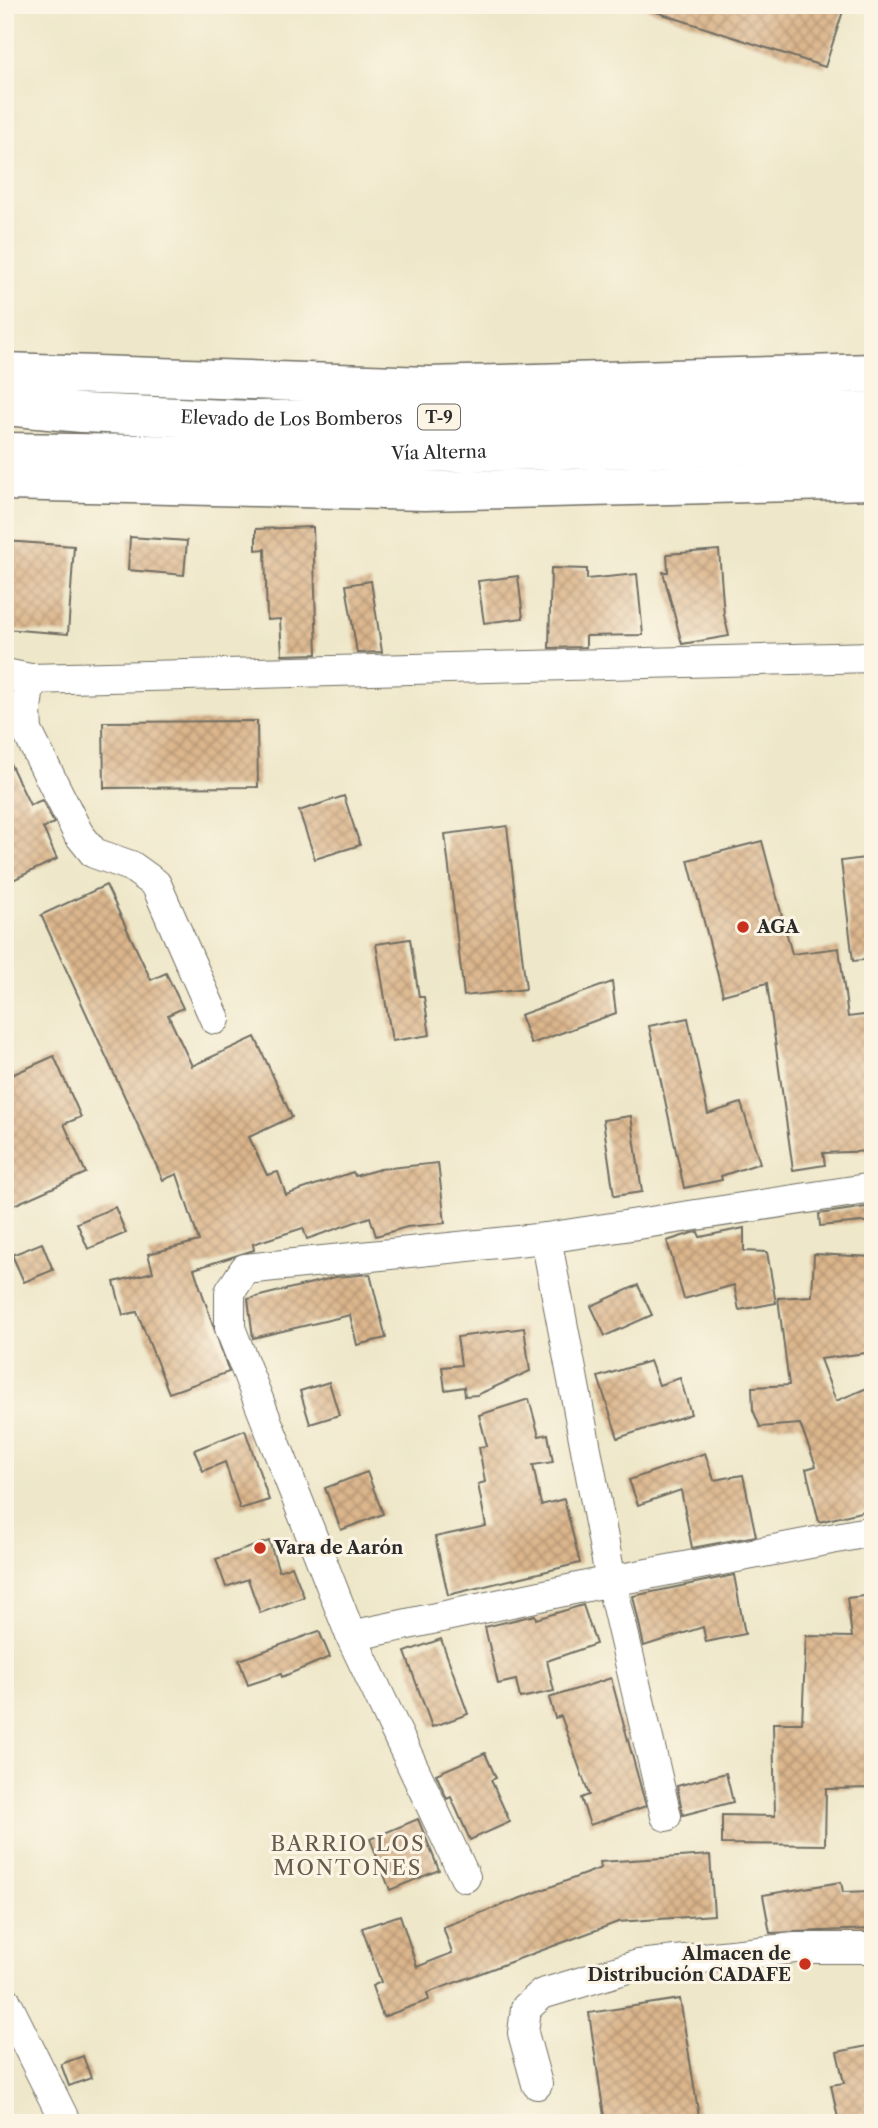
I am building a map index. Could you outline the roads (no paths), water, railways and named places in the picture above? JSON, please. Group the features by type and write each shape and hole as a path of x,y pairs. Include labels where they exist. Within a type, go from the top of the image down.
{"highway":[{"name":"Elevado de Los Bomberos","path":"5,372 429,386 866,371"},
{"name":"Elevado de Los Bomberos","path":"5,406 82,413 252,420 873,411"},
{"name":"Vía Alterna","path":"5,452 290,456 873,443"},
{"path":"5,481 425,491 873,480"}],"street":[{"path":"215,1019 156,884 131,866 94,853 78,833 16,732 26,709 18,676 873,657"},
{"path":"465,1877 351,1636 230,1328 230,1292 245,1269 546,1237 873,1188"},
{"path":"546,1237 611,1581 666,1816"},
{"path":"351,1636 611,1581 873,1531"},
{"path":"537,2084 523,2033 526,2008 541,1994 638,1965 795,1948 873,1948"},
{"path":"5,2000 66,2123"}],"place":[{"name":"AGA","path":"743,927"},
{"name":"Vara de Aarón","path":"260,1548"},
{"name":"Almacen de Distribución CADAFE","path":"805,1964"}],"district":[{"name":"BARRIO LOS MONTONES","path":"348,1855"}]}
